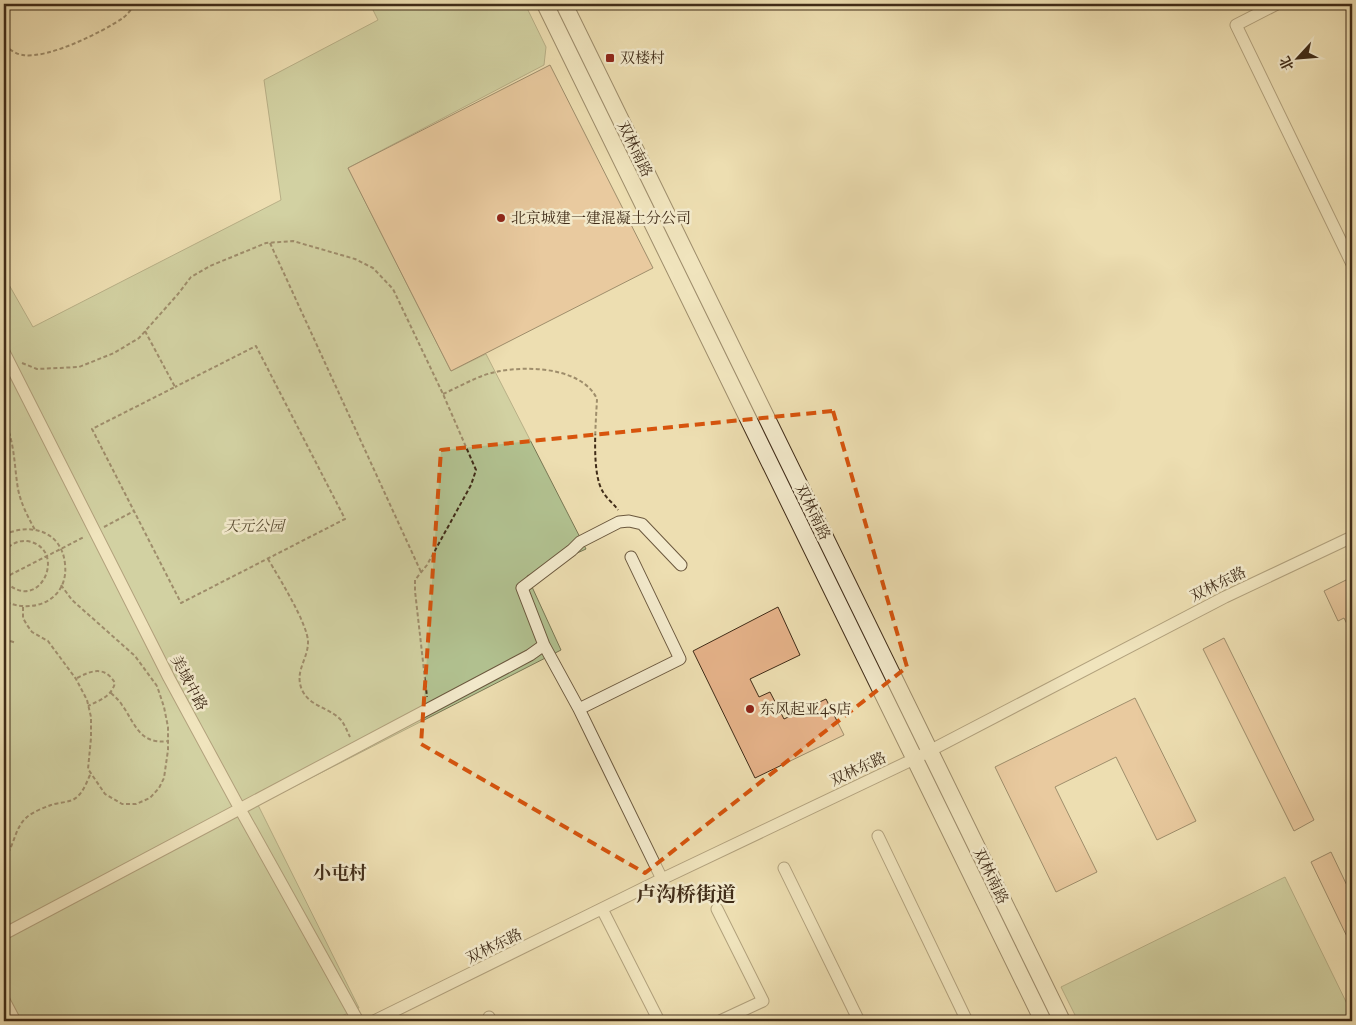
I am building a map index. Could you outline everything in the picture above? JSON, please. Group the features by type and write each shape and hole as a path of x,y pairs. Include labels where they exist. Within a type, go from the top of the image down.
{"street":[{"name":"双林南路","path":"546,4 1043,1021"},
{"name":"双林南路","path":"564,4 1062,1021"},
{"path":"1277,4 1236,25 1352,264"},
{"name":"美域中路","path":"5,354 169,678 358,1021"},
{"path":"662,879 579,710 544,645 522,588 580,542 618,522 629,521 642,524 680,565"},
{"name":"双林东路","path":"374,1021 662,879 914,759 1224,597 1352,537"},
{"path":"579,710 680,659 631,557"},
{"path":"4,934 428,710 530,655 544,645"},
{"path":"878,836 967,1021"},
{"path":"784,868 859,1021"},
{"path":"602,909 659,1021"},
{"path":"717,909 763,1001 720,1021"},
{"path":"4,1000 15,1021"}],"path":[{"path":"4,48 6,47 22,56 40,55 64,48 103,30 124,17 136,4"},
{"path":"5,354 37,370 79,368 114,353 139,338 191,277 210,266 270,243 292,241 355,260 373,268 393,289 443,394 476,470 471,485 416,580 415,591 428,710"},
{"path":"270,243 421,572"},
{"path":"146,331 175,387"},
{"path":"256,346 345,519 181,603 92,429 175,387 256,346"},
{"path":"443,394 483,376 504,370 539,369 566,374 585,384 594,391 597,399 596,460 597,476 602,492 629,521"},
{"path":"4,420 11,435 15,452 18,488 23,506 35,530"},
{"path":"4,552 11,545 27,541 42,549 47,556 49,564 48,573 44,580 38,586 23,591 16,589 4,579 47,556 60,549 134,511"},
{"path":"4,535 15,529 29,528 42,532 54,540 60,549 65,564 64,578 51,599 40,605 23,607 4,601"},
{"path":"268,558 298,612 308,640 305,658 299,674 299,682 303,692 309,700 340,719 346,728 354,749"},
{"path":"23,607 23,618 32,632 48,641 76,679 88,706 91,717 91,738 88,769 105,794 113,800 122,804 136,804 150,798 159,788 166,765 168,741 167,721 156,686 135,656 72,600 61,585"},
{"path":"4,639 16,643"},
{"path":"76,679 89,672 99,670 111,676 115,683 111,693 106,698 88,706"},
{"path":"156,686 169,678"},
{"path":"111,693 121,703 142,735 150,741 168,741"},
{"path":"4,858 11,849 25,818 51,805 76,798 85,787 91,773"}],"highlighted area":[{"path":"833,411 907,667 645,873 421,744 441,450"}],"green space":[{"name":"天元公园","path":"370,4 525,4 546,47 544,65 348,168 451,371 486,354 586,549 527,576 561,650 258,805 359,1008 331,1021 4,1021 4,276 33,327 281,200 264,80 378,20"},
{"path":"1285,877 1352,1014 1352,1021 1078,1021 1061,987"}],"building":[{"name":"北京城建一建混凝土分公司","path":"550,65 653,268 451,371 348,168"},
{"path":"1352,577 1352,634 1344,618 1338,621 1324,591"},
{"name":"东风起亚4S店","path":"778,607 800,655 750,679 759,697 770,692 784,719 826,699 844,735 755,778 693,651"},
{"path":"1224,638 1314,820 1294,831 1203,649"},
{"path":"1135,698 1196,821 1157,840 1116,757 1055,787 1097,872 1056,892 995,767"},
{"path":"1331,852 1352,896 1352,947 1311,862"}],"place":[{"name":"双楼村","path":"610,58"},
{"name":"北京城建一建混凝土分公司","path":"501,218"},
{"name":"东风起亚4S店","path":"750,709"}],"district":[{"name":"小屯村","path":"340,873"},
{"name":"卢沟桥街道","path":"686,894"}]}
